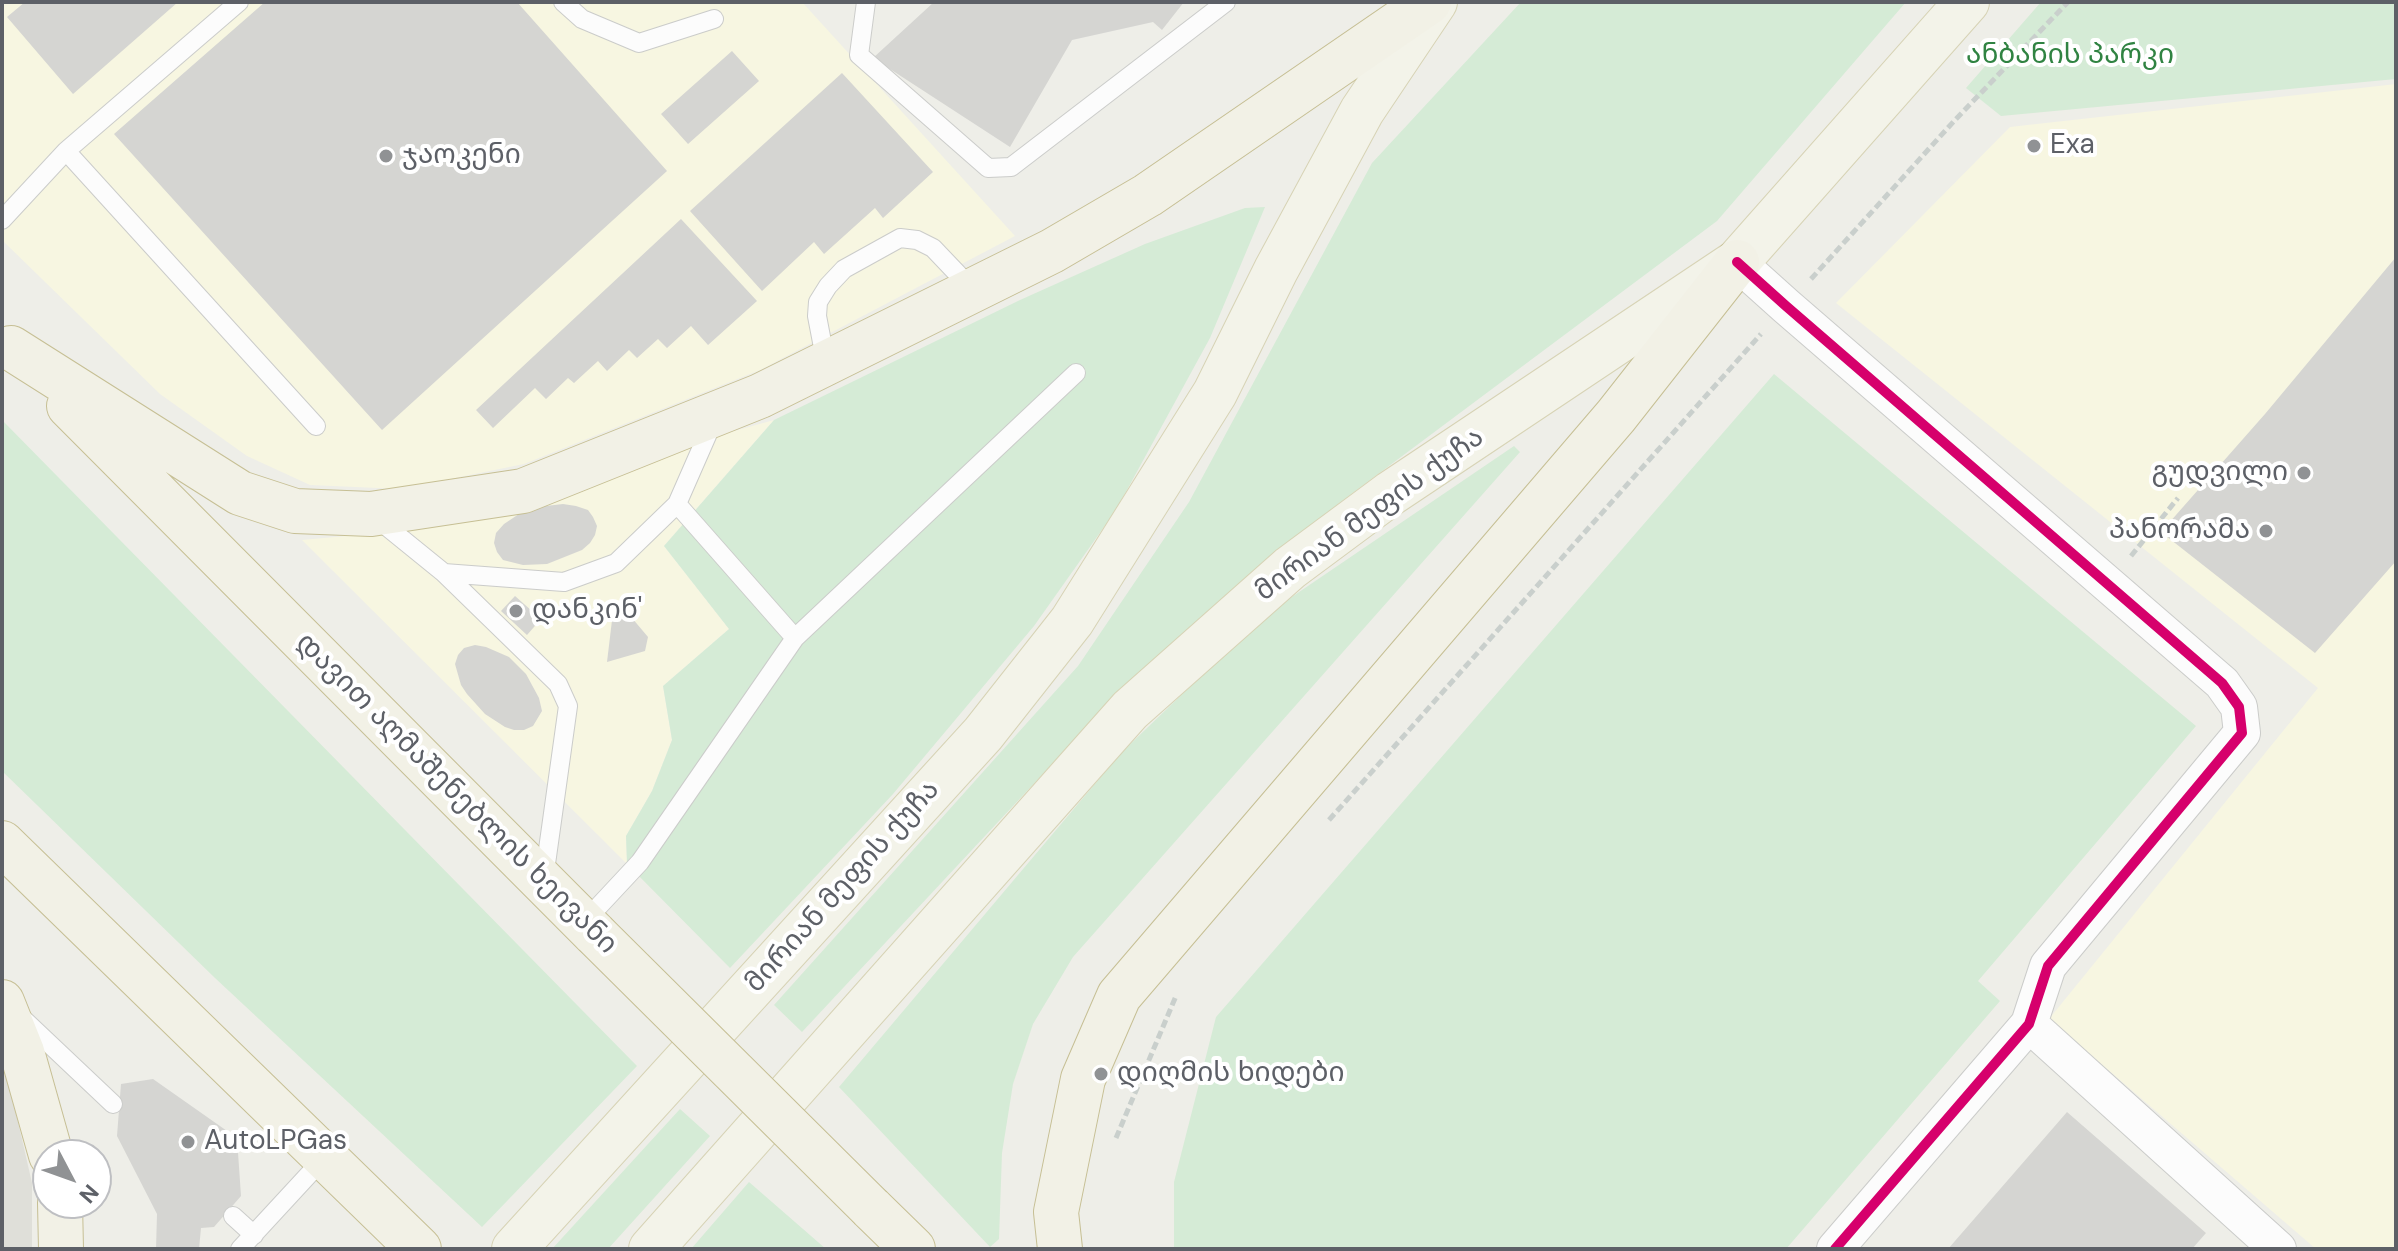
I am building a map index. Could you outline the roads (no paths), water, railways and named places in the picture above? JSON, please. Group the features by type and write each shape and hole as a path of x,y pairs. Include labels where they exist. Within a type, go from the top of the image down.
{"highway":[{"path":"7,343 240,493 295,511 371,514 523,491 760,396 1052,251 1148,195 1429,2"},
{"path":"1060,1249 1056,1212 1083,1079 1119,996 1616,416 1737,262"},
{"name":"დავით აღმაშენებლის ხეივანი","path":"7,343 913,1249"},
{"path":"2,843 419,1249"},
{"path":"2,1000 22,1052 46,1139"},
{"path":"60,1219 61,1249"}],"main road":[{"name":"მირიან მეფის ქუჩა","path":"514,1249 983,734 1072,621 1215,393 1276,270 1362,111 1435,2"},
{"name":"მირიან მეფის ქუჩა","path":"651,1249 1130,710 1290,568 1391,493 1737,262 1967,2"}],"street":[{"path":"1737,262 2222,683 2239,707 2242,733 2048,966 2029,1024 1835,1249"},
{"path":"2029,1024 2278,1249"}],"lane":[{"path":"2,220 66,151 239,2"},
{"path":"563,2 582,19 639,43 714,19"},
{"path":"866,2 859,55 988,168 1011,167 1226,2"},
{"path":"66,151 316,426"},
{"path":"826,363 817,316 818,302 844,269 900,238 917,240 933,248 973,290"},
{"path":"589,928 640,862 795,638 1076,373"},
{"path":"444,573 564,582 616,563 677,504 717,413"},
{"path":"677,504 795,638"},
{"path":"371,514 444,573 558,684 568,706 544,881"},
{"path":"2,1000 113,1104"},
{"path":"233,1216 247,1242 325,1157"}],"place":[{"name":"Exa","path":"2034,146"},
{"name":"ჯაოკენი","path":"386,156"},
{"name":"გუდვილი","path":"2304,473"},
{"name":"პანორამა","path":"2266,531"},
{"name":"დანკინ'","path":"516,611"},
{"name":"დიღმის ხიდები","path":"1101,1074"},
{"name":"AutoLPGas","path":"188,1142"}],"park label":[{"name":"ანბანის პარკი","path":"2070,56"}]}
